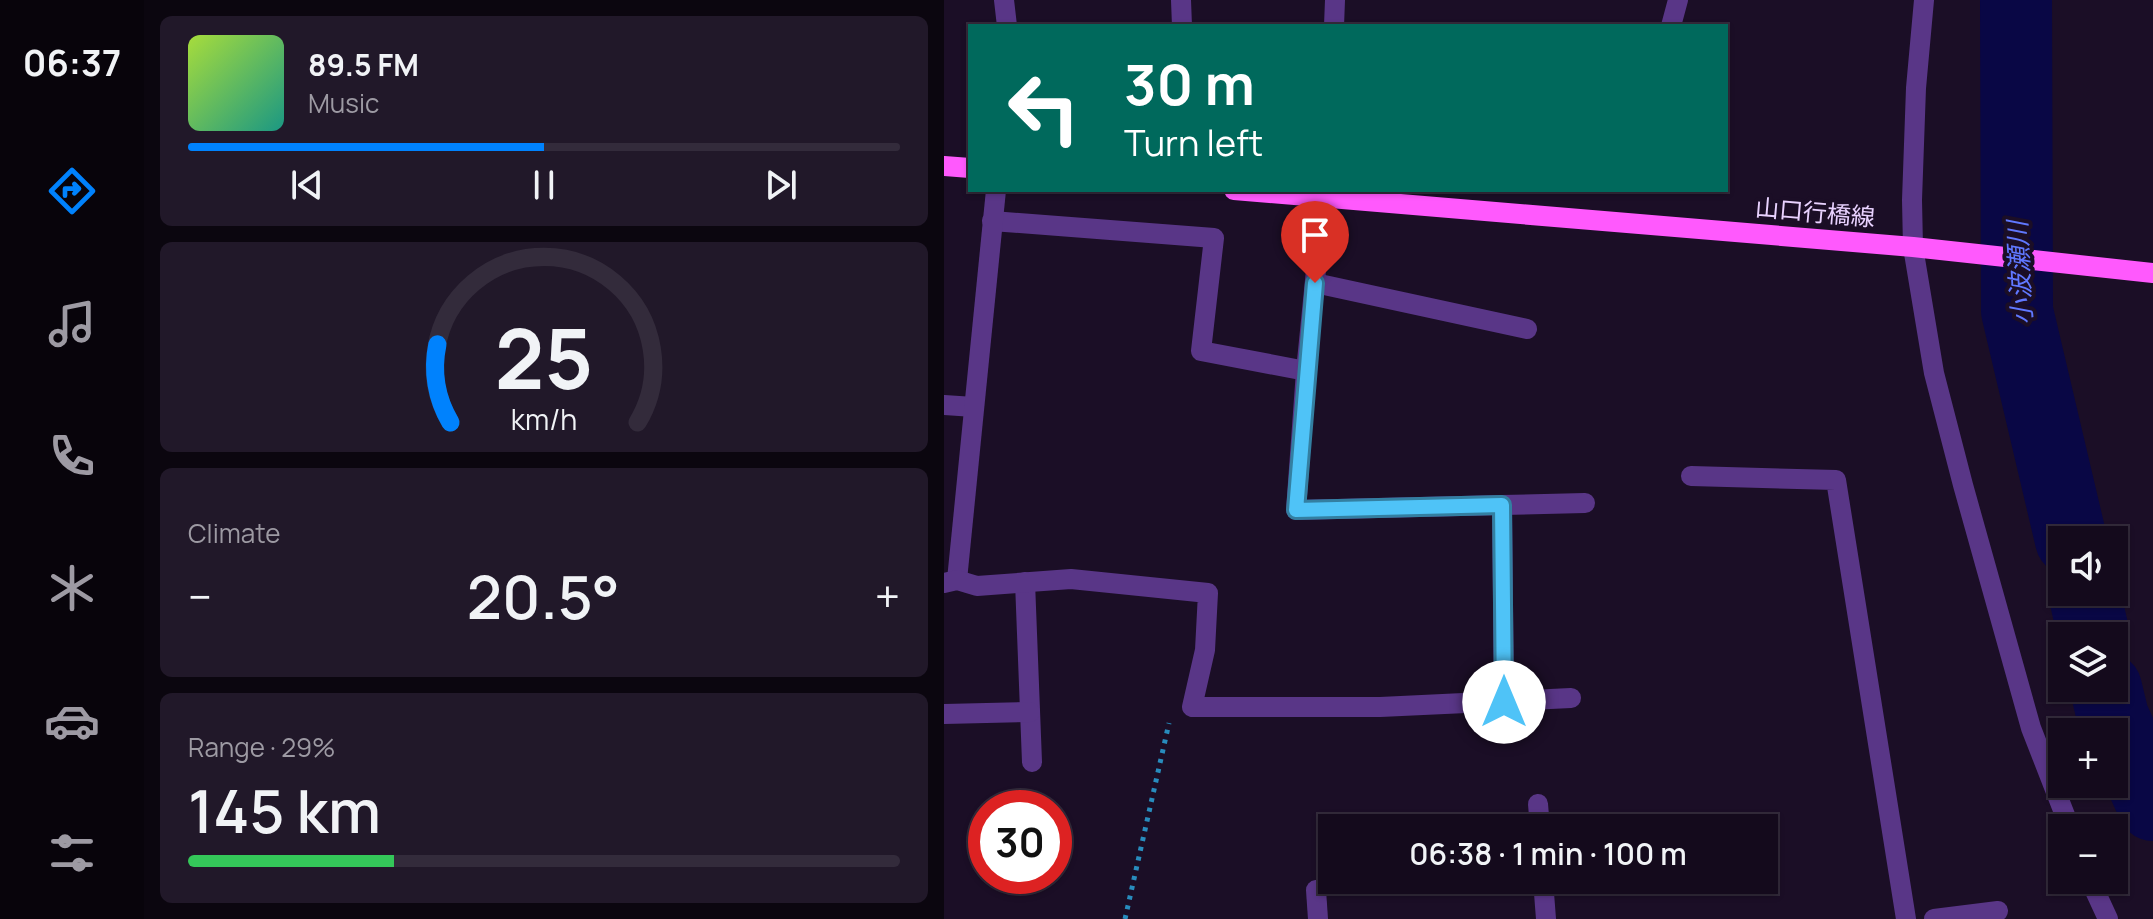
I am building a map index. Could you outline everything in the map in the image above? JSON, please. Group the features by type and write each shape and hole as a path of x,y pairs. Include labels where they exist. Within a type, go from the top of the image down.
{"main road":[{"path":"944,166 968,168"},
{"name":"山口行橋線","path":"1258,192 1913,247 2153,273"}],"street":[{"path":"1004,0 1007,24"},
{"path":"1181,0 1182,24"},
{"path":"1334,24 1335,0"},
{"path":"1672,24 1678,0"},
{"path":"1924,0 1916,88 1913,247 1934,373 2031,728 2065,814"},
{"path":"996,192 974,407 950,582 977,586 1071,579 1208,593 1205,650 1192,707 1380,707 1571,698"},
{"path":"992,221 1214,238 1201,351 1306,371"},
{"path":"1319,240 1296,510 1585,503"},
{"path":"1315,283 1527,329"},
{"path":"944,405 974,407"},
{"path":"1691,476 1836,480 1906,919"},
{"path":"1502,505 1504,702"},
{"path":"1025,582 1032,762"},
{"path":"944,714 1030,712"},
{"path":"1538,804 1539,814"},
{"path":"1316,890 1318,919"},
{"path":"1544,894 1546,919"},
{"path":"2096,894 2108,919"},
{"path":"1934,919 1998,911"}],"path":[{"path":"1125,919 1170,716"}],"waterway":[{"name":"小波瀬川","path":"2016,0 2017,311 2068,526"},
{"name":"小波瀬川","path":"2087,606 2091,622"},
{"name":"小波瀬川","path":"2109,702 2113,717 2153,805"}],"route":[{"path":"1315,283 1296,510 1502,505 1504,702"}]}
